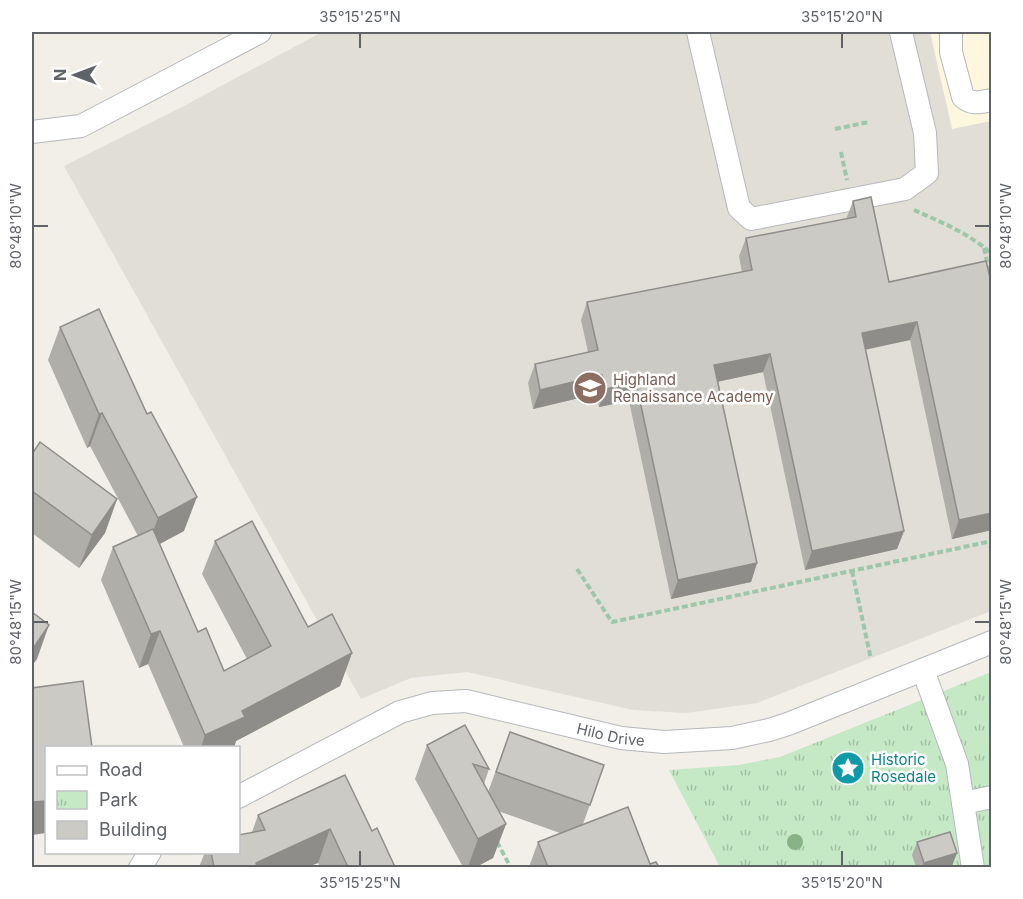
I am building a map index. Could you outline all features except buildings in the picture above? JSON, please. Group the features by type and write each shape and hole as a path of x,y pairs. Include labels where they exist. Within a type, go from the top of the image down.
{"street":[{"path":"32,132 81,126 260,32"},
{"path":"698,32 740,208 751,219 905,189 927,173 925,133 901,32"},
{"path":"951,32 951,52 963,97 975,103 992,100"},
{"name":"Hilo Drive","path":"240,795 400,712 432,703 466,701 621,738 664,742 732,738 788,724 992,642"},
{"path":"922,670 957,764 973,867"},
{"path":"963,803 992,797"},
{"path":"140,867 149,854"}],"path":[{"path":"835,129 869,122"},
{"path":"914,210 946,224 992,254"},
{"path":"983,246 992,285"},
{"path":"578,569 612,622 992,541"},
{"path":"852,571 872,659"},
{"path":"492,832 510,867"}],"shaded area":[{"name":"Highland Renaissance Academy","path":"322,32 930,32 952,129 991,121 991,611 757,703 686,713 633,710 467,672 411,678 361,699 64,166 180,108"},
{"path":"930,32 991,32 991,121 952,130"}],"green space":[{"name":"Historic Rosedale","path":"991,672 991,867 720,867 669,770 739,765 780,757"}],"place":[{"name":"Highland Renaissance Academy","path":"590,388"},
{"name":"Historic Rosedale","path":"848,768"}]}
